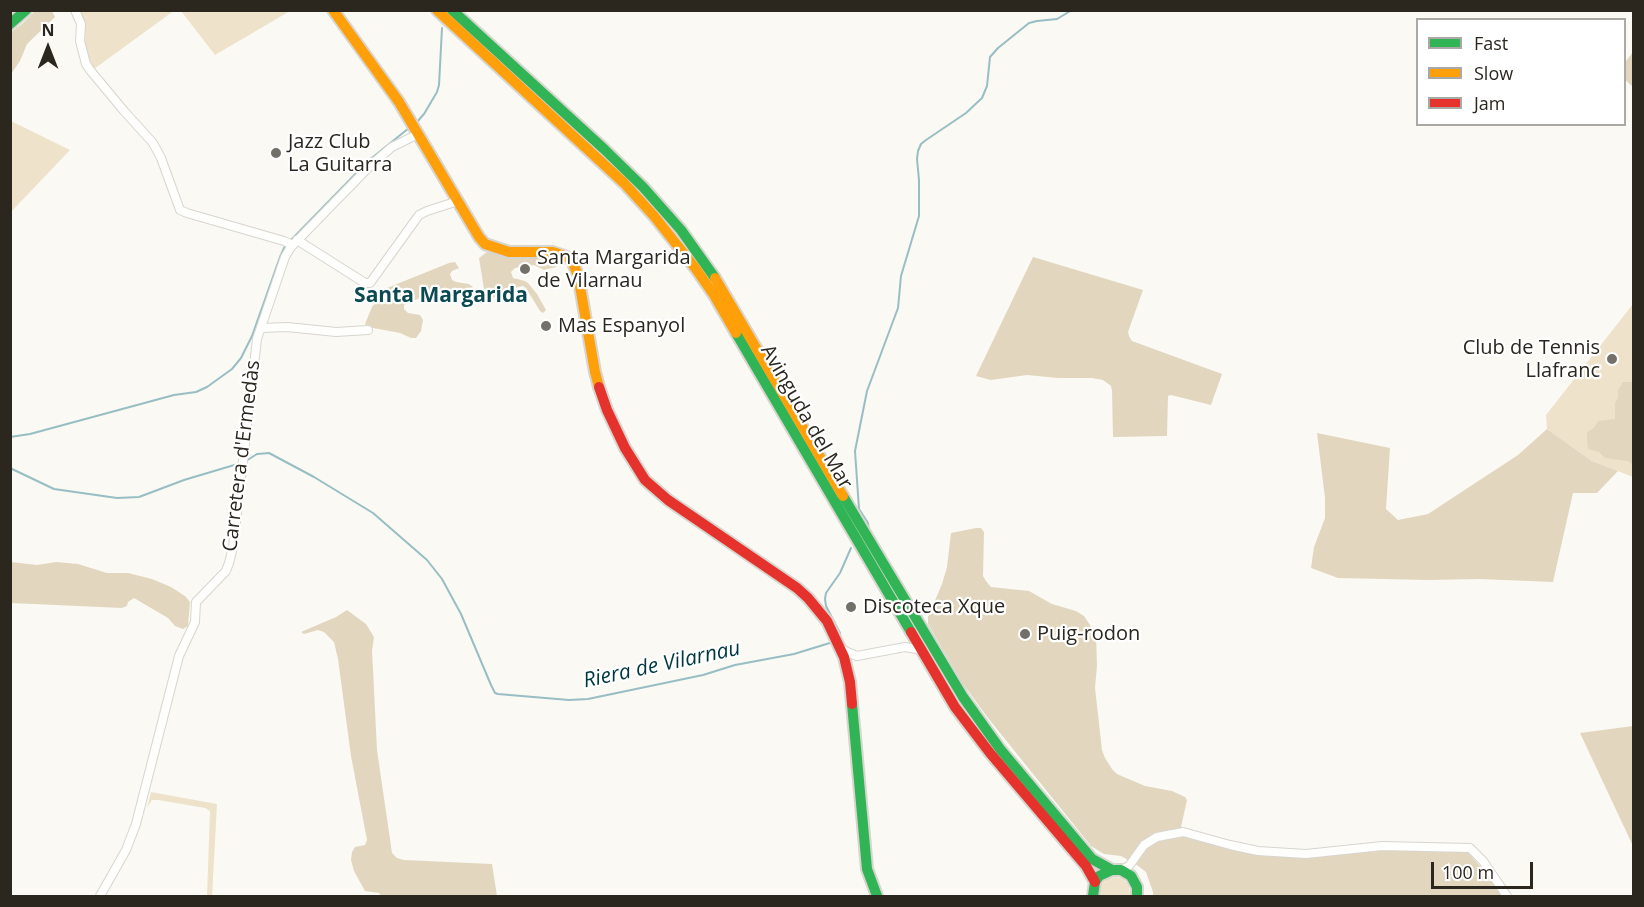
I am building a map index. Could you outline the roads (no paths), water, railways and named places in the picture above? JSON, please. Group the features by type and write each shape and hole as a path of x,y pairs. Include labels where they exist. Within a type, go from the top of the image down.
{"main road":[{"path":"10,15 15,10"},
{"path":"10,24 26,10"},
{"path":"333,10 390,89 485,244 509,252 553,252 572,261 578,275 601,393 625,448 649,485 784,578 804,594 827,621 840,647 847,669 866,860 870,880 877,897"},
{"name":"Avinguda del Mar","path":"437,10 624,183 654,216 696,269 955,706 990,753 1086,866 1095,882"},
{"name":"Avinguda del Mar","path":"452,10 604,149 643,187 681,230 731,303 963,697 1000,748 1092,859 1098,864 1126,873 1135,881"},
{"path":"1093,897 1092,890 1099,876 1117,870"},
{"path":"1135,881 1137,897"}],"street":[{"path":"75,10 81,24 81,41 86,64 153,143 180,210 295,243 365,283 370,283 419,215 458,201"},
{"name":"Carretera d'Ermedàs","path":"100,897 126,850 136,824 179,656 195,622 196,602 226,571 229,563 233,547 254,353 285,257 295,243 378,159 392,147 417,132"},
{"path":"261,328 287,327 342,332 368,330"},
{"path":"905,647 911,640 909,627"},
{"path":"840,647 856,656"},
{"path":"847,669 849,662 856,656 905,647 922,650"},
{"path":"1117,870 1129,866 1144,845 1157,837 1183,831 1258,851 1306,854 1382,846 1470,848 1483,861 1507,897"},
{"path":"1135,881 1136,857"}],"waterway":[{"path":"869,531 868,523 859,509 855,451 867,391 898,308 901,276 919,216 918,151 921,144 966,113 982,98 987,86 990,57 998,48 1029,23 1057,19 1072,10"},
{"path":"416,123 424,114 439,85 442,28"},
{"path":"291,240 368,161 409,128"},
{"path":"10,437 30,434 174,395 196,392 207,387 232,369 241,358 252,336 285,246"},
{"name":"Riera de Vilarnau","path":"246,461 257,454 269,453 314,477 373,513 427,560 442,579 461,614 491,685 498,694 569,700 588,699 703,675 735,665 794,654 833,642"},
{"name":"Riera de Vilarnau","path":"10,468 54,489 117,498 139,497 184,480 241,463"},
{"name":"Riera de Vilarnau","path":"840,637 825,599 826,593 840,573 851,548"}],"place":[{"name":"Jazz Club La Guitarra","path":"276,153"},
{"name":"Santa Margarida de Vilarnau","path":"525,269"},
{"name":"Mas Espanyol","path":"546,326"},
{"name":"Club de Tennis Llafranc","path":"1612,359"},
{"name":"Discoteca Xque","path":"851,607"},
{"name":"Puig-rodon","path":"1025,634"}],"district":[{"name":"Santa Margarida","path":"441,296"}]}
